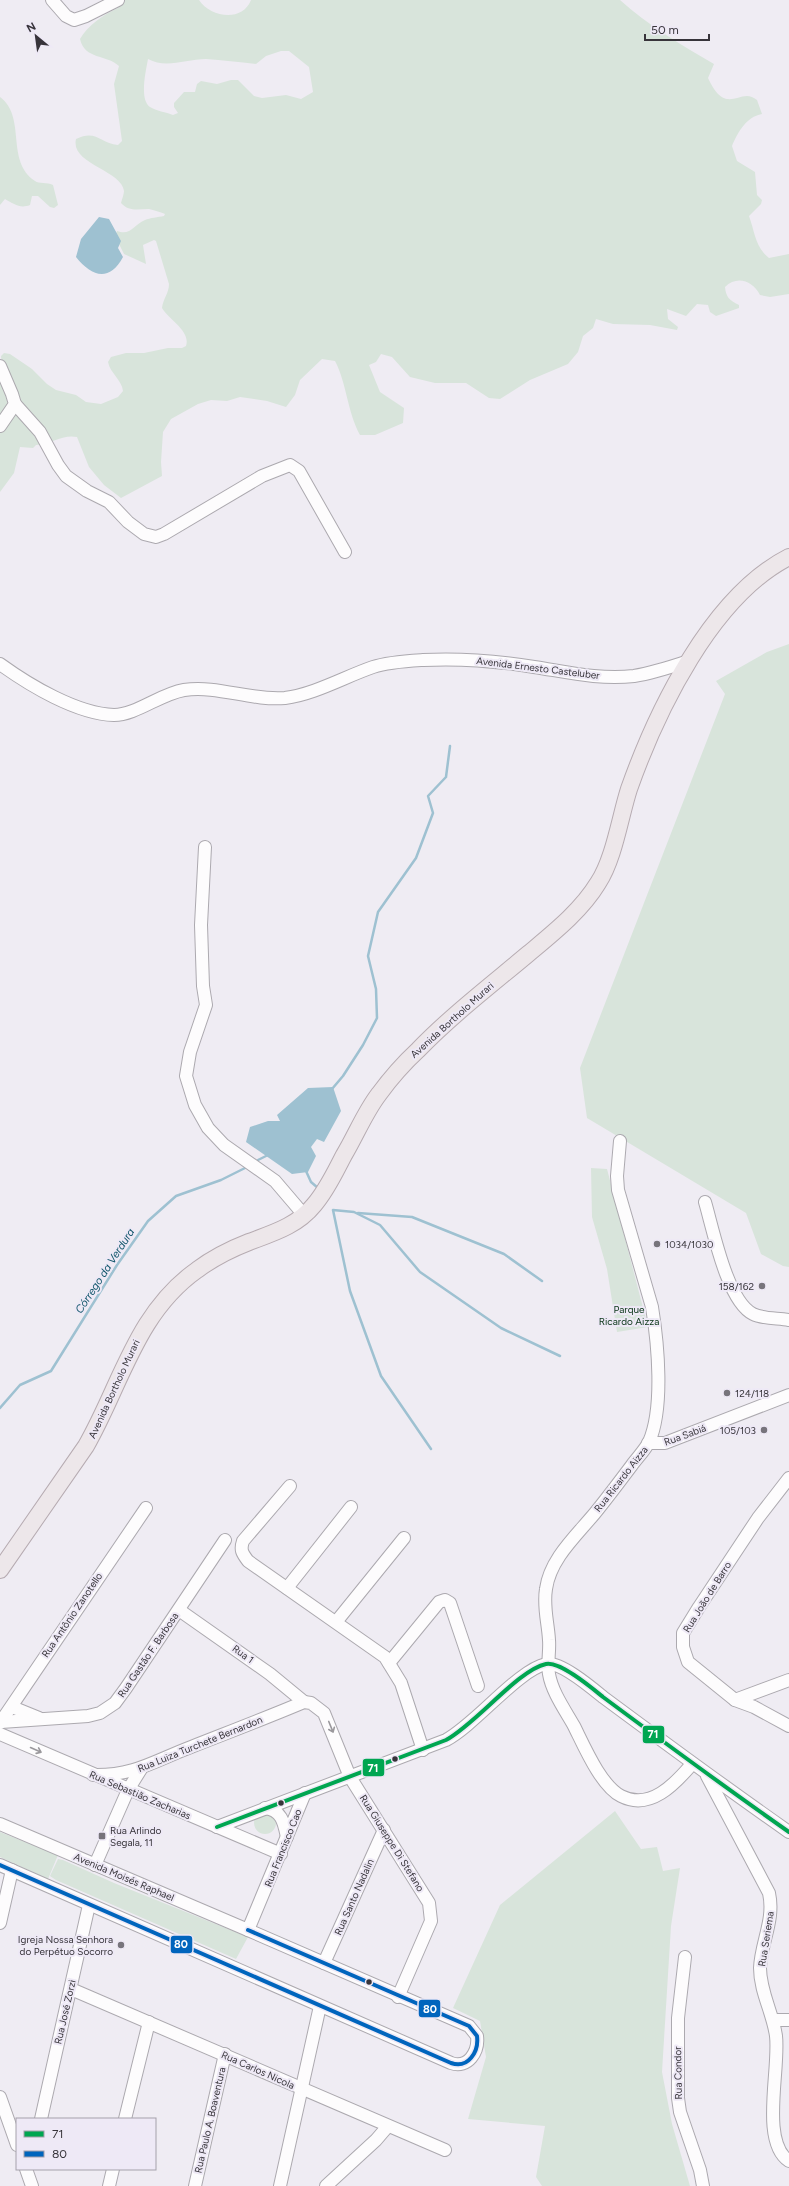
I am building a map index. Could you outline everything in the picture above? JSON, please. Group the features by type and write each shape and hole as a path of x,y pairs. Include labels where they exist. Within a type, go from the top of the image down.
{"main road":[{"name":"Avenida Bortholo Murari","path":"0,1570 68,1474 97,1427 128,1356 140,1334 167,1297 194,1272 210,1261 246,1243 280,1230 304,1215 322,1195 378,1095 415,1052 446,1023 554,932 576,911 598,883 606,868 629,791 648,740 689,661 738,595 761,574 789,557"}],"street":[{"path":"52,0 66,16 74,20 86,16 118,0"},
{"path":"0,366 15,404 40,432 58,465 66,476 81,487 109,502 128,522 144,534 156,537 164,534 262,476 290,465 299,471 345,552"},
{"path":"0,426 15,404"},
{"name":"Avenida Ernesto Casteluber","path":"0,664 14,674 55,697 85,709 115,715 133,710 167,694 183,690 196,689 264,698 285,698 328,685 374,667 421,660 481,661 534,667 590,676 652,673 689,661"},
{"path":"205,847 201,925 203,986 206,1005 190,1052 186,1076 195,1105 208,1128 224,1145 275,1181 304,1215"},
{"name":"Rua Ricardo Aizza","path":"620,1142 617,1170 618,1190 652,1307 658,1348 656,1402 648,1443 553,1566 548,1579 545,1602 549,1639 544,1665 556,1692 594,1764 614,1793 629,1800 652,1797 674,1785 692,1764"},
{"path":"705,1202 728,1282 737,1297 752,1314 789,1320"},
{"name":"Rua Sabiá","path":"648,1443 665,1443 789,1395"},
{"name":"Rua João de Barro","path":"789,1478 758,1518 683,1633 683,1647 688,1662 735,1700 754,1707 789,1726"},
{"path":"290,1486 243,1541 241,1548 248,1561 374,1649 389,1663 401,1682 423,1750"},
{"path":"287,1588 351,1507"},
{"name":"Rua Antônio Zanotello","path":"0,1726 146,1508"},
{"path":"336,1622 404,1538"},
{"name":"Rua Gastão F. Barbosa","path":"0,1726 39,1718 88,1716 108,1709 126,1688 225,1540"},
{"path":"389,1663 439,1602 445,1600 450,1603 478,1686"},
{"name":"Rua 1","path":"179,1610 270,1674 304,1702"},
{"path":"217,1827 423,1750 460,1732 524,1676 544,1665 560,1667 586,1684 705,1774 789,1832"},
{"path":"735,1700 789,1680"},
{"name":"Rua Luiza Turchete Bernardon","path":"93,1775 115,1775 141,1769 168,1756 304,1702"},
{"name":"Rua Giuseppe Di Stefano","path":"304,1702 311,1703 324,1712 350,1777 429,1903 432,1913 431,1921 398,1997"},
{"path":"12,1707 39,1718"},
{"name":"Rua Sebastião Zacharias","path":"0,1726 93,1775 280,1854"},
{"path":"96,1865 128,1790 141,1769"},
{"name":"Rua Seriema","path":"705,1774 769,1893 772,1904 760,1967 766,2002 774,2020 777,2046 773,2135 780,2153 789,2161"},
{"name":"Rua Francisco Cao","path":"248,1930 305,1793"},
{"path":"265,1808 271,1809 279,1814 287,1838"},
{"name":"Avenida Moisés Raphael","path":"0,1824 248,1930 474,2030 478,2041 476,2050 469,2061 462,2065 451,2063 0,1866"},
{"name":"Rua Santo Nadalin","path":"324,1964 384,1830"},
{"path":"0,1923 12,1870"},
{"name":"Rua José Zorzi","path":"41,2118 89,1905"},
{"name":"Rua Condor","path":"685,1958 678,2018 678,2098 680,2112 700,2170 703,2186"},
{"name":"Rua Carlos Nicola","path":"70,1989 225,2054 302,2090 445,2150"},
{"path":"280,2186 320,2006"},
{"path":"774,2020 789,2020"},
{"path":"125,2118 149,2022"},
{"name":"Rua Paulo A. Boaventura","path":"195,2186 225,2054"},
{"path":"0,2097 14,2130 16,2140"},
{"path":"326,2186 376,2140 388,2126"},
{"path":"26,2170 32,2186"},
{"path":"109,2186 113,2170"}],"green space":[{"path":"122,0 199,0 204,6 218,14 233,15 241,12 247,7 251,0 620,0 665,34 714,64 708,78 721,97 733,99 751,96 757,100 762,114 751,118 743,126 732,146 737,161 755,172 757,195 762,200 761,204 749,216 758,244 764,254 769,258 789,254 789,294 770,297 760,295 749,283 744,281 735,281 725,287 725,290 727,296 739,305 739,308 716,316 710,312 708,305 697,304 686,316 667,309 668,319 678,327 677,330 650,325 613,324 596,319 593,328 583,336 578,352 568,364 530,380 500,399 489,398 466,383 435,383 410,377 392,357 381,354 376,362 369,365 380,392 404,408 403,423 375,435 360,435 352,417 342,379 335,361 322,359 300,380 295,395 286,407 267,401 240,397 227,401 211,400 198,404 171,419 163,432 161,462 162,476 121,498 104,485 89,467 77,437 72,436 36,445 33,448 20,447 14,473 0,492 0,373 2,368 1,356 4,353 10,354 32,369 47,384 56,390 76,395 86,402 101,404 118,397 123,391 121,383 109,366 108,362 111,357 126,353 144,353 168,348 182,348 186,346 187,341 185,335 162,308 169,284 156,241 154,240 143,245 146,264 124,254 115,236 117,231 129,231 145,220 164,216 165,214 149,209 130,209 124,206 121,203 124,191 121,184 115,178 88,161 76,148 76,139 88,135 112,144 118,145 122,141 114,84 119,66 114,62 91,54 83,46 80,39 87,29 96,21 118,8","holes":["281,51 289,51 309,67 313,92 301,99 286,95 262,98 254,96 238,80 231,80 217,84 201,81 197,84 195,92 184,92 174,103 174,107 178,113 173,115 150,107 145,98 144,84 148,59 162,63 176,63 206,59 256,64 266,56"]},
{"path":"0,97 8,106 13,116 21,162 26,172 35,181 53,185 58,205 54,208 50,207 38,196 32,196 30,205 26,206 17,205 5,199 0,205"},
{"path":"789,644 789,1267 783,1266 761,1254 746,1213 587,1118 580,1068 725,694 716,681 767,652"},
{"name":"Parque Ricardo Aizza","path":"591,1168 607,1169 648,1327 617,1332 607,1269 592,1217"},
{"path":"615,1811 641,1849 657,1847 663,1871 680,1868 671,1926 662,2072 672,2124 690,2186 542,2186 536,2177 545,2126 468,2119 486,2057 480,2021 453,2008 500,1905"},
{"path":"265,1812 273,1815 276,1823 273,1831 265,1834 257,1831 254,1823 257,1815"},
{"path":"0,1832 58,1855 48,1879 0,1857"},
{"path":"58,1859 248,1937 236,1959 56,1880 50,1876"}],"water":[{"path":"99,217 109,219 121,241 118,248 123,257 112,271 100,274 88,269 76,257 81,239"},
{"path":"333,1087 341,1111 324,1142 317,1139 311,1147 316,1156 308,1172 292,1174 246,1142 250,1127 268,1121 280,1121 277,1115 308,1088"}],"waterway":[{"path":"332,1089 343,1076 363,1045 377,1018 376,989 368,956 378,912 416,858 433,813 428,796 446,777 450,746"},
{"name":"Córrego da Verdura","path":"258,1160 268,1155"},
{"name":"Córrego da Verdura","path":"0,1408 20,1385 51,1371 117,1265 148,1221 176,1196 221,1180 245,1168"},
{"path":"306,1171 311,1182 318,1188"},
{"path":"431,1449 381,1376 350,1291 333,1210 354,1212 380,1225 420,1272 501,1328 560,1356"},
{"path":"358,1213 412,1217 504,1254 542,1281"}],"transit line":[{"name":"71","path":"217,1827 446,1740 458,1732 523,1676 535,1668 546,1664 552,1664 576,1676 789,1832"},
{"name":"80","path":"0,1865 451,2063 463,2064 471,2058 474,2053 477,2036 469,2026 248,1930"}],"place":[{"name":"1034/1030","path":"657,1244"},
{"name":"158/162","path":"762,1286"},
{"name":"124/118","path":"727,1393"},
{"name":"105/103","path":"764,1430"},
{"name":"Rua Arlindo Segala, 11","path":"102,1836"},
{"name":"Igreja Nossa Senhora do Perpétuo Socorro","path":"121,1945"}]}
